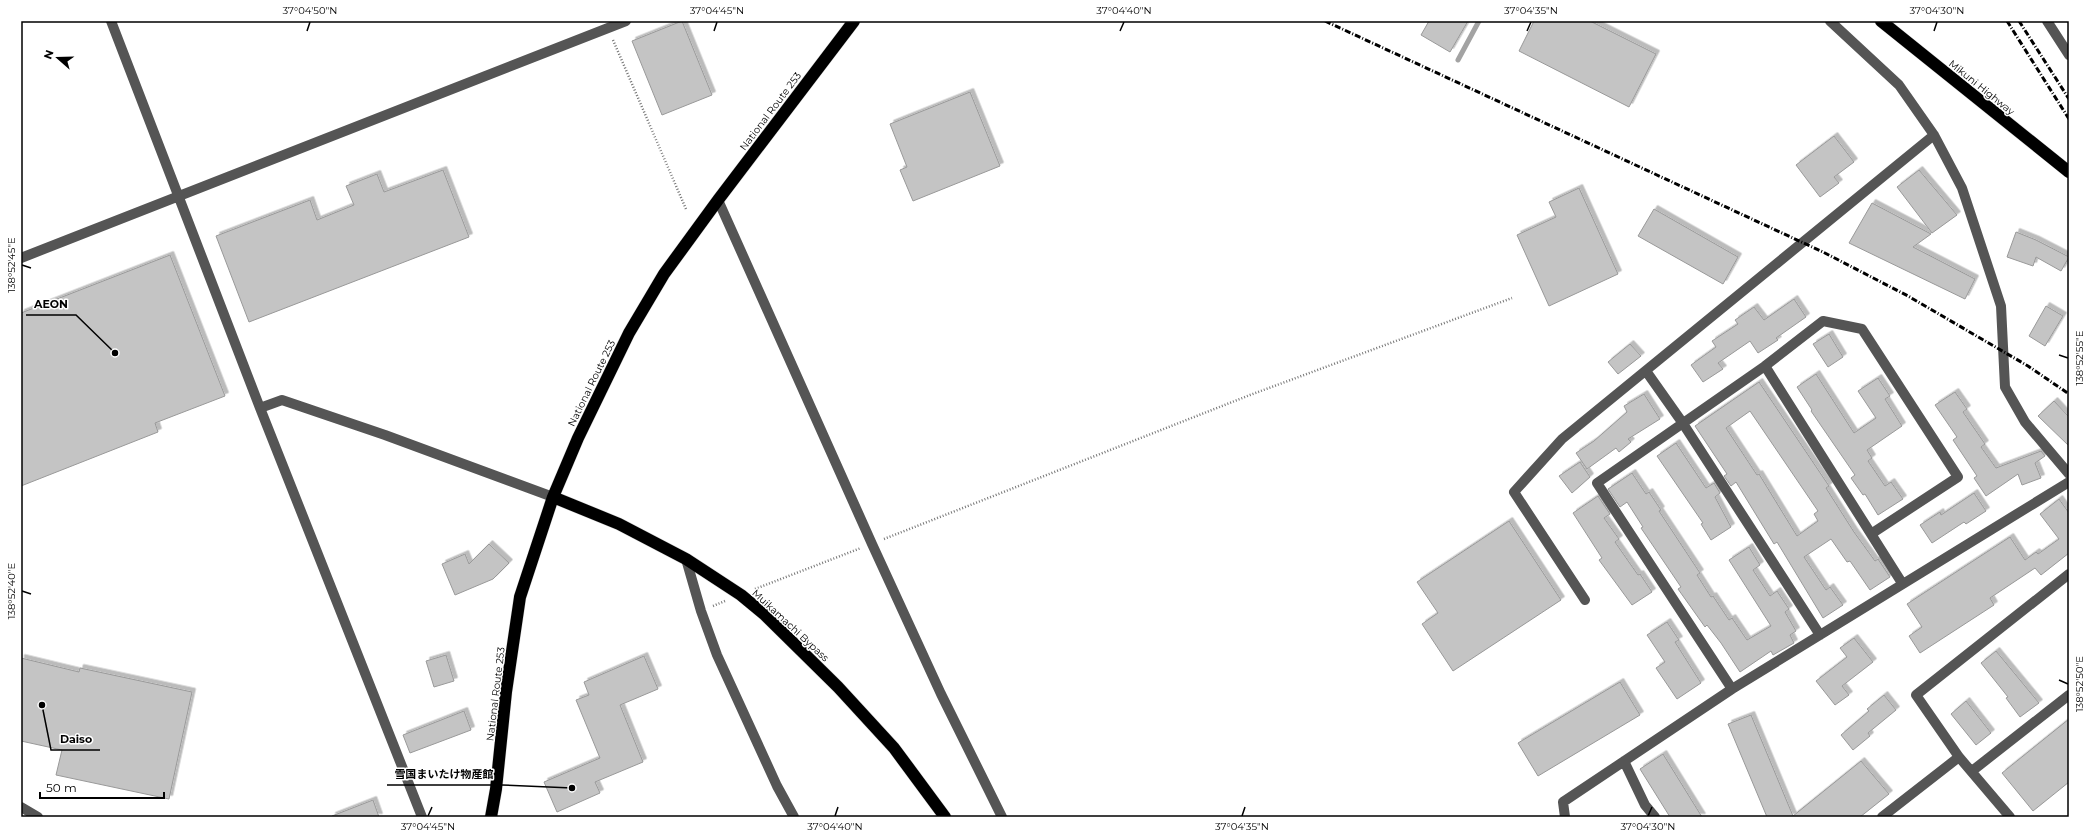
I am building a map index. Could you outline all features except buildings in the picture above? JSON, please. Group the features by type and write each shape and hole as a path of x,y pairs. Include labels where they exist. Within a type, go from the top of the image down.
{"highway":[{"name":"National Route 253","path":"492,817 506,692 520,597 553,497 578,438 629,333 664,274 718,200 854,21"},
{"name":"Mikuni Highway","path":"1881,21 2069,172"},
{"name":"Muikamachi Bypass","path":"553,497 619,524 686,559 741,595 764,614 838,687 894,748 945,817"}],"street":[{"path":"111,21 260,408 422,817"},
{"path":"21,258 179,198 626,21"},
{"path":"1830,21 1899,85 1934,135 1962,188 2001,306 2005,387 2025,422 2069,474"},
{"path":"2047,21 2069,55"},
{"path":"1585,600 1514,492 1562,439 1934,135"},
{"path":"718,200 941,694 1002,817"},
{"path":"1732,689 1597,482 1765,366 1823,321 1862,329 1958,477 1871,534"},
{"path":"1765,366 1902,583"},
{"path":"1646,371 1682,422 1820,635"},
{"path":"260,408 282,400 385,435 553,497"},
{"path":"1565,817 1563,802 1732,689 1902,583 2069,482"},
{"path":"686,559 701,611 720,663 777,786 794,817"},
{"path":"2010,817 1959,757 1916,695 2069,574"},
{"path":"1972,771 2069,695"},
{"path":"1882,817 1959,757"},
{"path":"1624,761 1645,805 1655,817"},
{"path":"21,807 38,817"}],"path":[{"path":"608,28 686,208"},
{"path":"701,611 1250,395 1512,298"}],"waterway":[{"path":"1458,60 1479,21"}],"railway":[{"path":"1325,21 1823,252 1908,296 2028,366 2069,394"},
{"path":"2007,21 2069,119"},
{"path":"2019,21 2069,99"}],"place":[{"name":"AEON","path":"115,353"},
{"name":"Daiso","path":"42,705"},
{"name":"雪国まいたけ物産館","path":"572,788"}]}
